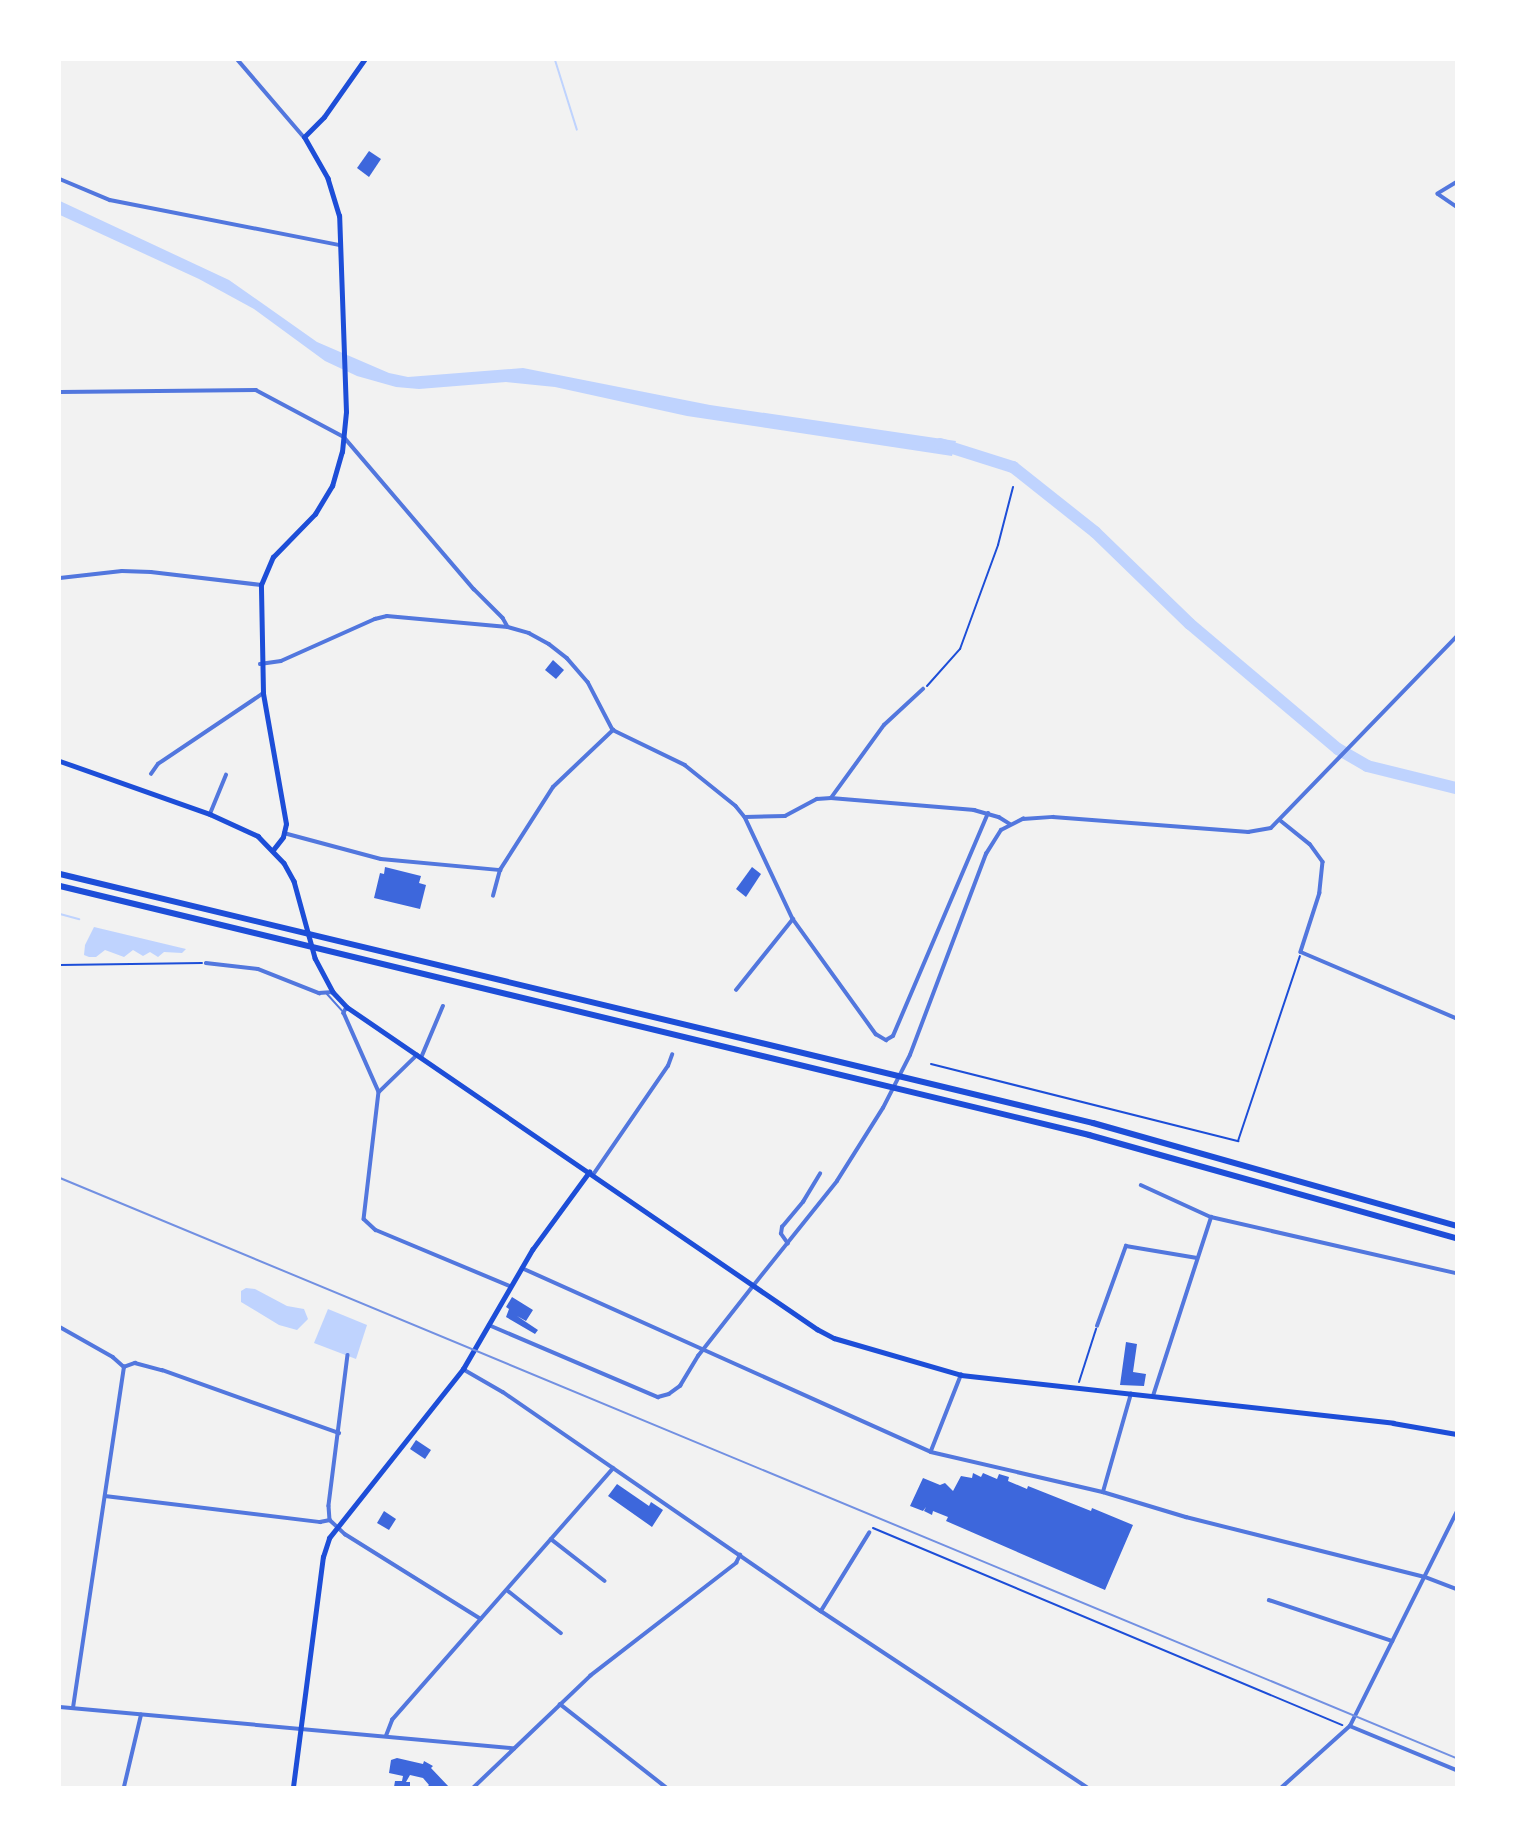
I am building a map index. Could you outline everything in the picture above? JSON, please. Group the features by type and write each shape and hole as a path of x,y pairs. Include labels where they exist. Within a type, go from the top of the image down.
{"highway":[{"path":"60,874 1093,1123 1457,1226"},
{"path":"60,886 1089,1135 1457,1238"}],"main road":[{"path":"273,850 284,833 286,824 263,693 260,664 261,584 273,557 325,499 338,469 344,437 346,347 340,216 328,179 304,137 324,117 363,60"},
{"path":"60,761 210,814 258,836 273,850 296,887 315,958 330,993 346,1010 419,1056 753,1286 834,1338 961,1375 1430,1427 1457,1434"},
{"path":"293,1787 323,1558 329,1538 463,1369 522,1267 591,1173"}],"street":[{"path":"239,60 304,137"},
{"path":"60,178 110,200 342,245"},
{"path":"1457,183 1438,194 1457,206"},
{"path":"60,392 250,388 344,437 508,627"},
{"path":"60,578 122,571 261,584"},
{"path":"260,664 281,661 375,618 387,616 508,627 529,633 567,658 588,682 613,730 685,765 745,817 793,919 876,1034 886,1040 893,1036 988,813"},
{"path":"488,1325 658,1397 676,1391 753,1286 837,1181 884,1108 910,1055 994,838 1010,824 1054,817 1254,832 1271,828 1457,637"},
{"path":"831,798 884,725 923,689"},
{"path":"151,774 158,764 263,693"},
{"path":"493,896 500,870 553,787 613,730"},
{"path":"210,814 226,775"},
{"path":"745,817 785,816 817,799 831,798 988,813 1010,824"},
{"path":"1280,820 1310,844 1323,862 1320,893 1301,952 1457,1018"},
{"path":"284,833 381,859 500,870"},
{"path":"736,990 793,919"},
{"path":"206,963 258,969 330,993"},
{"path":"379,1092 419,1056 443,1006"},
{"path":"346,1010 379,1092 364,1219 376,1230 510,1286"},
{"path":"591,1173 668,1066 672,1055"},
{"path":"788,1244 781,1234 782,1227 803,1202 820,1174"},
{"path":"1141,1185 1211,1217 1457,1273"},
{"path":"1153,1396 1211,1217"},
{"path":"1097,1326 1126,1246 1197,1258"},
{"path":"522,1267 704,1352 931,1452 1103,1492 1186,1517 1424,1577 1457,1589"},
{"path":"60,1327 113,1357 124,1367"},
{"path":"330,1520 329,1506 348,1355"},
{"path":"124,1367 135,1363 162,1370 339,1433"},
{"path":"73,1708 124,1367"},
{"path":"463,1369 1087,1787"},
{"path":"931,1452 961,1375"},
{"path":"1103,1492 1131,1394"},
{"path":"386,1736 392,1720 613,1468"},
{"path":"105,1496 320,1522 330,1520 481,1619"},
{"path":"1282,1787 1350,1726 1457,1513"},
{"path":"821,1611 869,1534"},
{"path":"551,1539 605,1581"},
{"path":"474,1787 602,1665 736,1563 740,1556"},
{"path":"507,1590 561,1633"},
{"path":"1269,1600 1392,1641"},
{"path":"560,1704 666,1787"},
{"path":"60,1707 514,1748"},
{"path":"124,1787 141,1715"},
{"path":"1350,1726 1457,1770"}],"path":[{"path":"923,689 960,649 998,545 1013,486"},
{"path":"931,1065 1238,1140 1301,952"},
{"path":"60,965 206,963"},
{"path":"1079,1382 1097,1326"},
{"path":"869,1534 873,1528 1286,1700 1331,1722 1350,1726"}],"water":[{"path":"60,201 229,280 317,342 389,373 408,377 523,368 710,405 956,441 952,456 687,416 555,387 506,382 419,389 396,387 357,376 325,361 254,309 199,279 60,215"},
{"path":"94,927 186,949 182,953 164,952 158,957 150,952 143,956 133,950 124,957 105,950 96,957 89,957 84,955 85,945"},
{"path":"246,1288 255,1289 287,1306 304,1309 308,1319 297,1330 279,1325 241,1302 241,1291"},
{"path":"328,1309 367,1325 356,1359 314,1343"}],"building":[{"path":"369,151 381,159 369,177 357,168"},
{"path":"553,660 564,670 556,679 545,670"},
{"path":"385,867 421,876 419,883 426,885 420,909 374,898 380,873 384,874"},
{"path":"752,867 761,874 746,897 736,889"},
{"path":"512,1297 533,1310 526,1321 517,1316 538,1330 535,1334 506,1317 509,1309 506,1307"},
{"path":"1126,1342 1137,1344 1133,1372 1146,1374 1144,1386 1120,1385"},
{"path":"416,1440 431,1450 425,1459 410,1449"},
{"path":"973,1473 981,1477 983,1473 997,1479 999,1474 1009,1477 1008,1481 1027,1489 1028,1486 1133,1525 1105,1590 946,1521 948,1517 933,1511 932,1515 924,1511 926,1507 923,1511 910,1506 923,1478 940,1485 945,1483 953,1491 961,1476 972,1478"},
{"path":"617,1484 649,1506 651,1502 663,1510 652,1527 608,1496"},
{"path":"384,1511 396,1519 389,1530 377,1523"},
{"path":"397,1758 423,1764 424,1761 433,1766 431,1768 449,1787 427,1787 429,1785 423,1778 410,1775 406,1782 410,1782 410,1787 394,1787 395,1781 402,1781 403,1776 389,1773 391,1760"}],"waterway":[{"path":"555,60 577,130"},
{"path":"940,444 1013,467 1095,532 1190,624 1338,749 1367,766 1456,788"},
{"path":"60,914 79,919"}],"railway":[{"path":"60,1178 1456,1758"}]}
